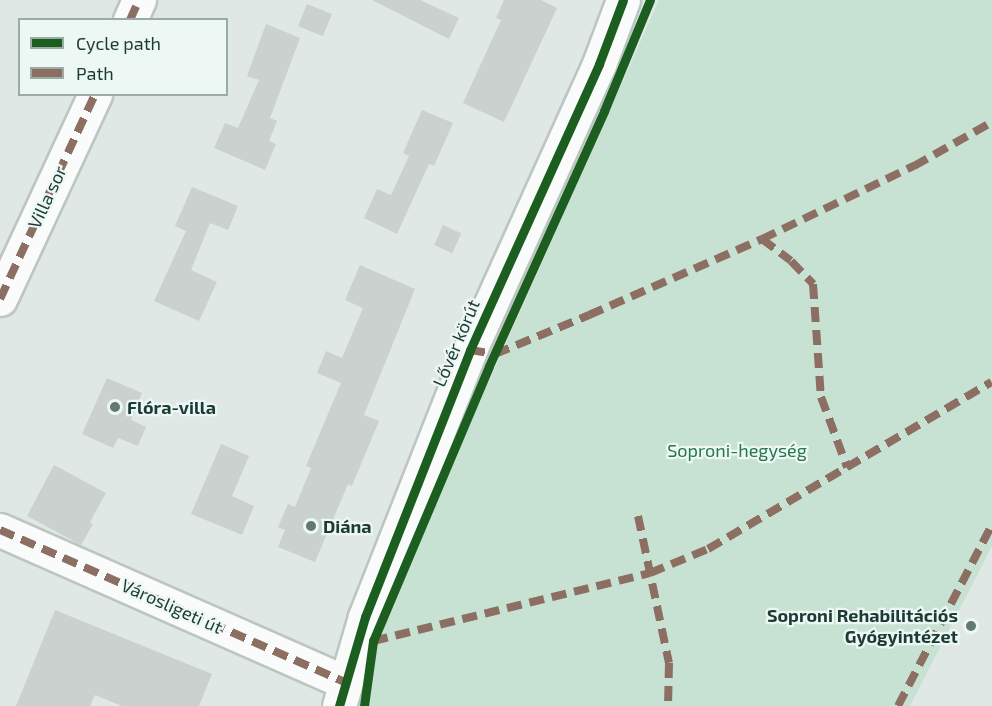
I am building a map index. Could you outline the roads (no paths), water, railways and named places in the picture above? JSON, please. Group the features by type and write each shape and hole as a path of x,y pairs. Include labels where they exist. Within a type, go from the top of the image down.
{"street":[{"path":"131,18 139,0"},
{"name":"Lővér körút","path":"341,694 365,617 470,350 594,75 623,0"},
{"name":"Villa sor","path":"0,299 94,96"},
{"name":"Városligeti út","path":"0,530 341,694"}],"place":[{"name":"Flóra-villa","path":"115,407"},
{"name":"Diána","path":"311,526"},
{"name":"Soproni Rehabilitációs Gyógyintézet","path":"971,626"}],"park label":[{"name":"Soproni-hegység","path":"737,450"}]}
